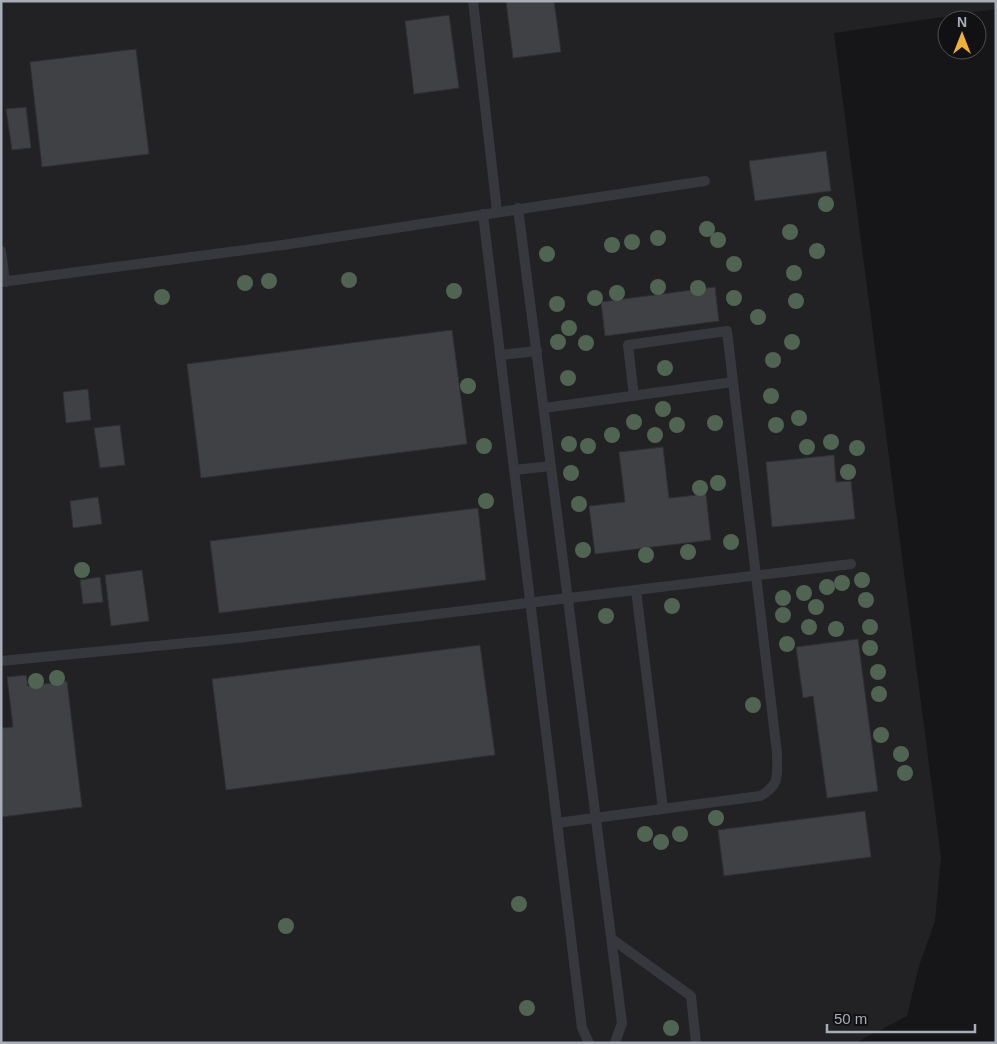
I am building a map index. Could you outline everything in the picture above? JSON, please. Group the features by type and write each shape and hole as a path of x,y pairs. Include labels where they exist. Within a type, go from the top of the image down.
{"lane":[{"path":"473,1 497,212"},
{"path":"1,251 3,282 283,245 704,180"},
{"path":"518,208 622,1024 615,1043"},
{"path":"482,214 582,1028 589,1043"},
{"path":"557,823 760,796 771,790 777,779 777,753 727,331 628,345 634,396"},
{"path":"500,355 537,351"},
{"path":"544,408 733,382"},
{"path":"514,470 551,466"},
{"path":"1,661 238,638 851,564"},
{"path":"636,590 663,809"},
{"path":"612,939 691,996 696,1043"}],"shaded area":[{"path":"1,1 996,1 996,9 937,10 937,18 834,33 941,857 935,921 919,966 907,1016 855,1043 1,1043"}],"building":[{"path":"506,1 554,1 561,52 513,58"},
{"path":"449,15 459,88 414,94 405,21"},
{"path":"136,49 149,154 42,167 30,62"},
{"path":"26,107 31,148 12,150 6,109"},
{"path":"826,151 831,191 755,201 749,161"},
{"path":"715,287 719,321 605,336 601,302"},
{"path":"452,330 467,444 201,478 187,364"},
{"path":"88,389 91,420 66,423 63,392"},
{"path":"120,425 125,465 100,468 94,428"},
{"path":"663,447 669,498 706,494 711,540 595,554 589,506 625,502 619,452"},
{"path":"834,455 836,482 851,481 855,519 772,527 766,462"},
{"path":"98,497 102,524 73,528 70,501"},
{"path":"478,508 486,580 219,613 210,541"},
{"path":"142,570 149,621 111,626 105,575"},
{"path":"100,577 103,602 83,604 80,580"},
{"path":"858,639 878,791 827,798 813,696 803,698 796,647"},
{"path":"480,645 495,755 226,790 212,679"},
{"path":"26,675 28,686 67,681 82,807 1,817 1,728 13,727 7,677"},
{"path":"865,811 871,857 724,876 718,830"}]}
